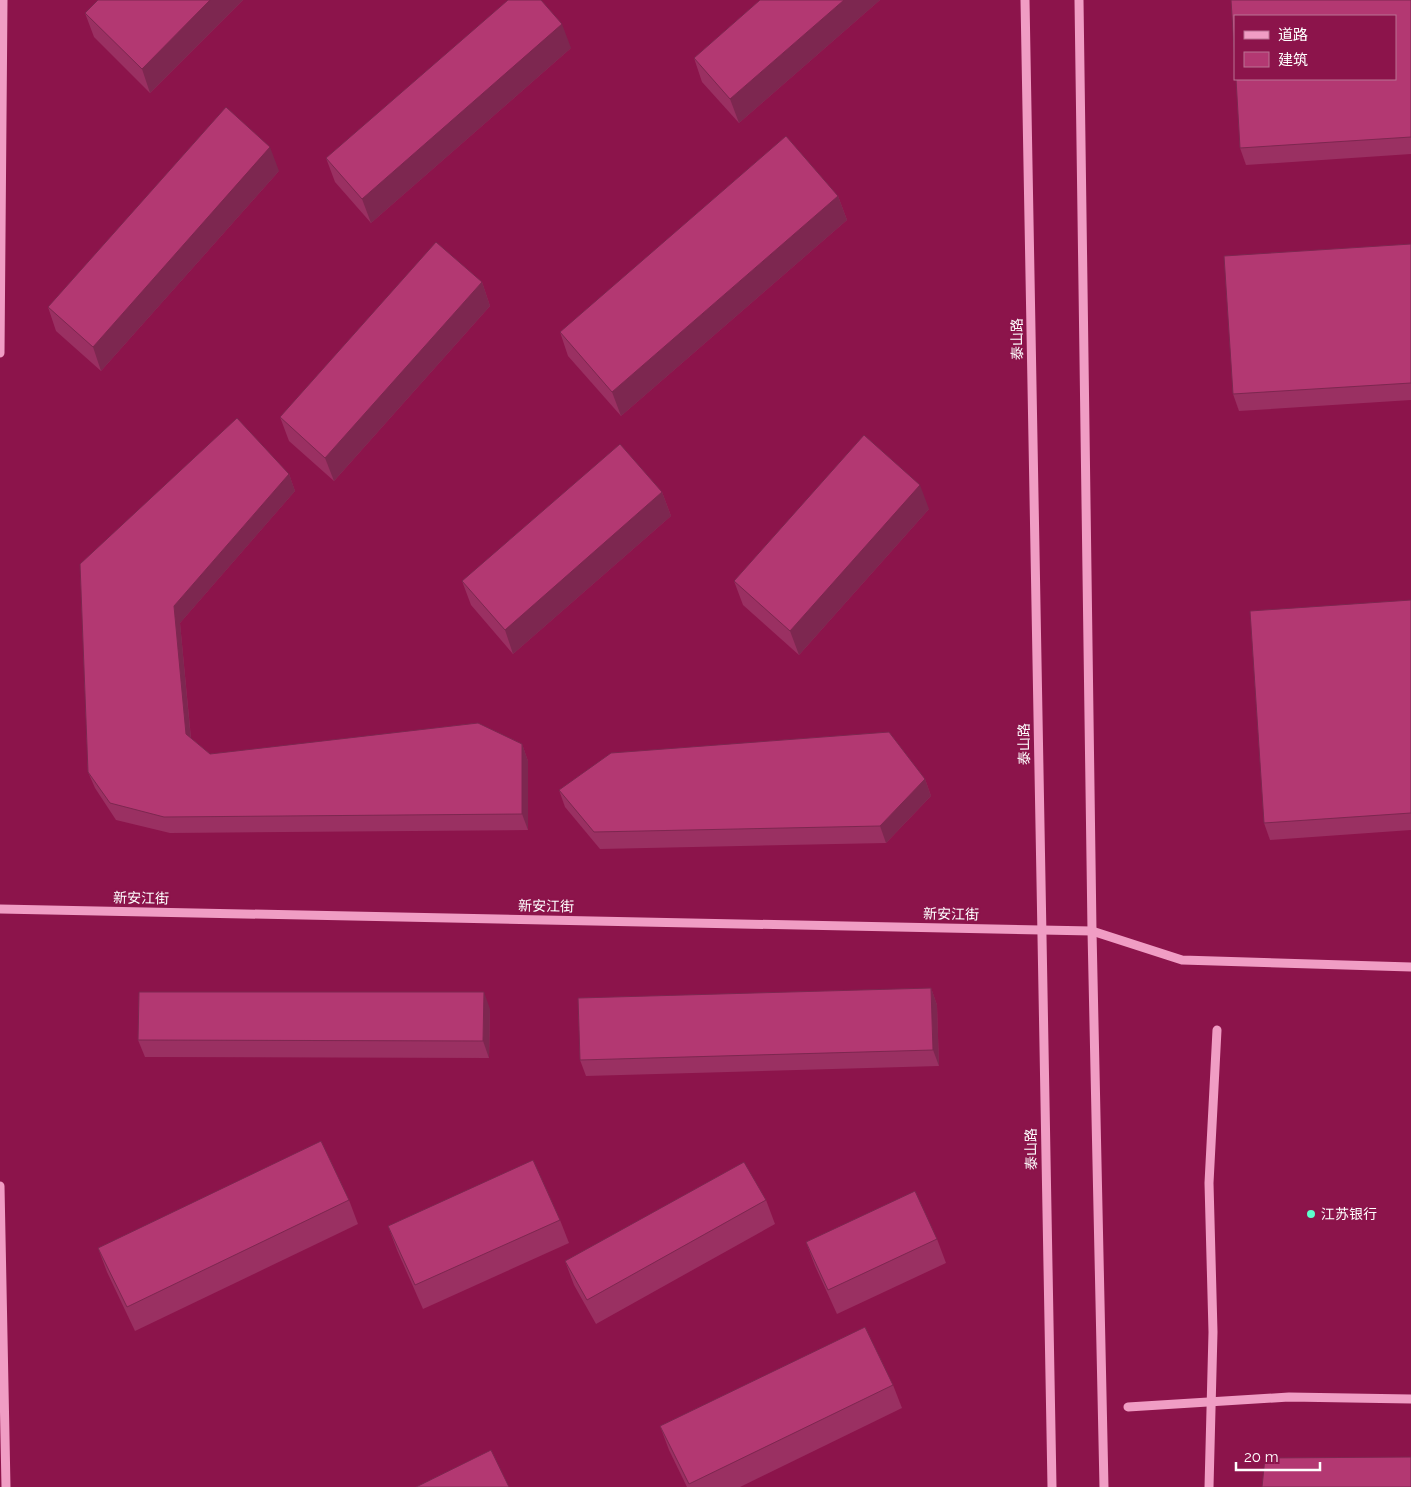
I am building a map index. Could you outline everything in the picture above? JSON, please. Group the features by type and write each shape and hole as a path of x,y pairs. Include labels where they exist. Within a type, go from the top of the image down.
{"street":[{"path":"0,354 4,0"},
{"name":"泰山路","path":"1024,0 1052,1487"},
{"path":"1079,0 1092,930 1104,1487"},
{"name":"新安江街","path":"0,909 1092,930 1182,960 1411,967"},
{"path":"1208,1487 1213,1332 1210,1183 1217,1030"},
{"path":"0,1186 6,1487"},
{"path":"1128,1407 1288,1397 1411,1399"}],"building":[{"path":"98,0 210,0 142,69 85,13"},
{"path":"508,0 541,0 562,24 362,199 326,158"},
{"path":"760,0 844,0 730,99 694,58"},
{"path":"1231,0 1411,0 1411,137 1240,148 1236,80 1396,80 1396,15 1234,15 1234,48"},
{"path":"226,107 270,147 93,347 48,307"},
{"path":"786,136 838,196 612,392 560,332"},
{"path":"436,242 482,282 325,458 280,417"},
{"path":"1411,244 1411,383 1233,394 1224,256"},
{"path":"237,418 289,474 174,606 186,734 210,754 478,723 522,744 522,814 164,817 110,803 88,772 80,564"},
{"path":"864,435 920,485 790,631 734,581"},
{"path":"620,444 662,492 505,630 462,581"},
{"path":"1411,600 1411,813 1264,823 1250,611"},
{"path":"889,732 925,779 880,826 594,832 559,790 611,753"},
{"path":"931,988 933,1050 580,1060 578,998"},
{"path":"139,992 484,992 483,1041 138,1040"},
{"path":"321,1141 349,1200 127,1307 98,1248"},
{"path":"533,1160 560,1220 415,1285 388,1226"},
{"path":"744,1162 766,1200 587,1300 565,1261"},
{"path":"915,1191 937,1239 828,1290 806,1242"},
{"path":"865,1327 893,1385 689,1484 660,1426"},
{"path":"491,1450 509,1487 416,1487"},
{"path":"1411,1457 1411,1487 1262,1487 1265,1458"}],"place":[{"name":"江苏银行","path":"1311,1214"}]}
